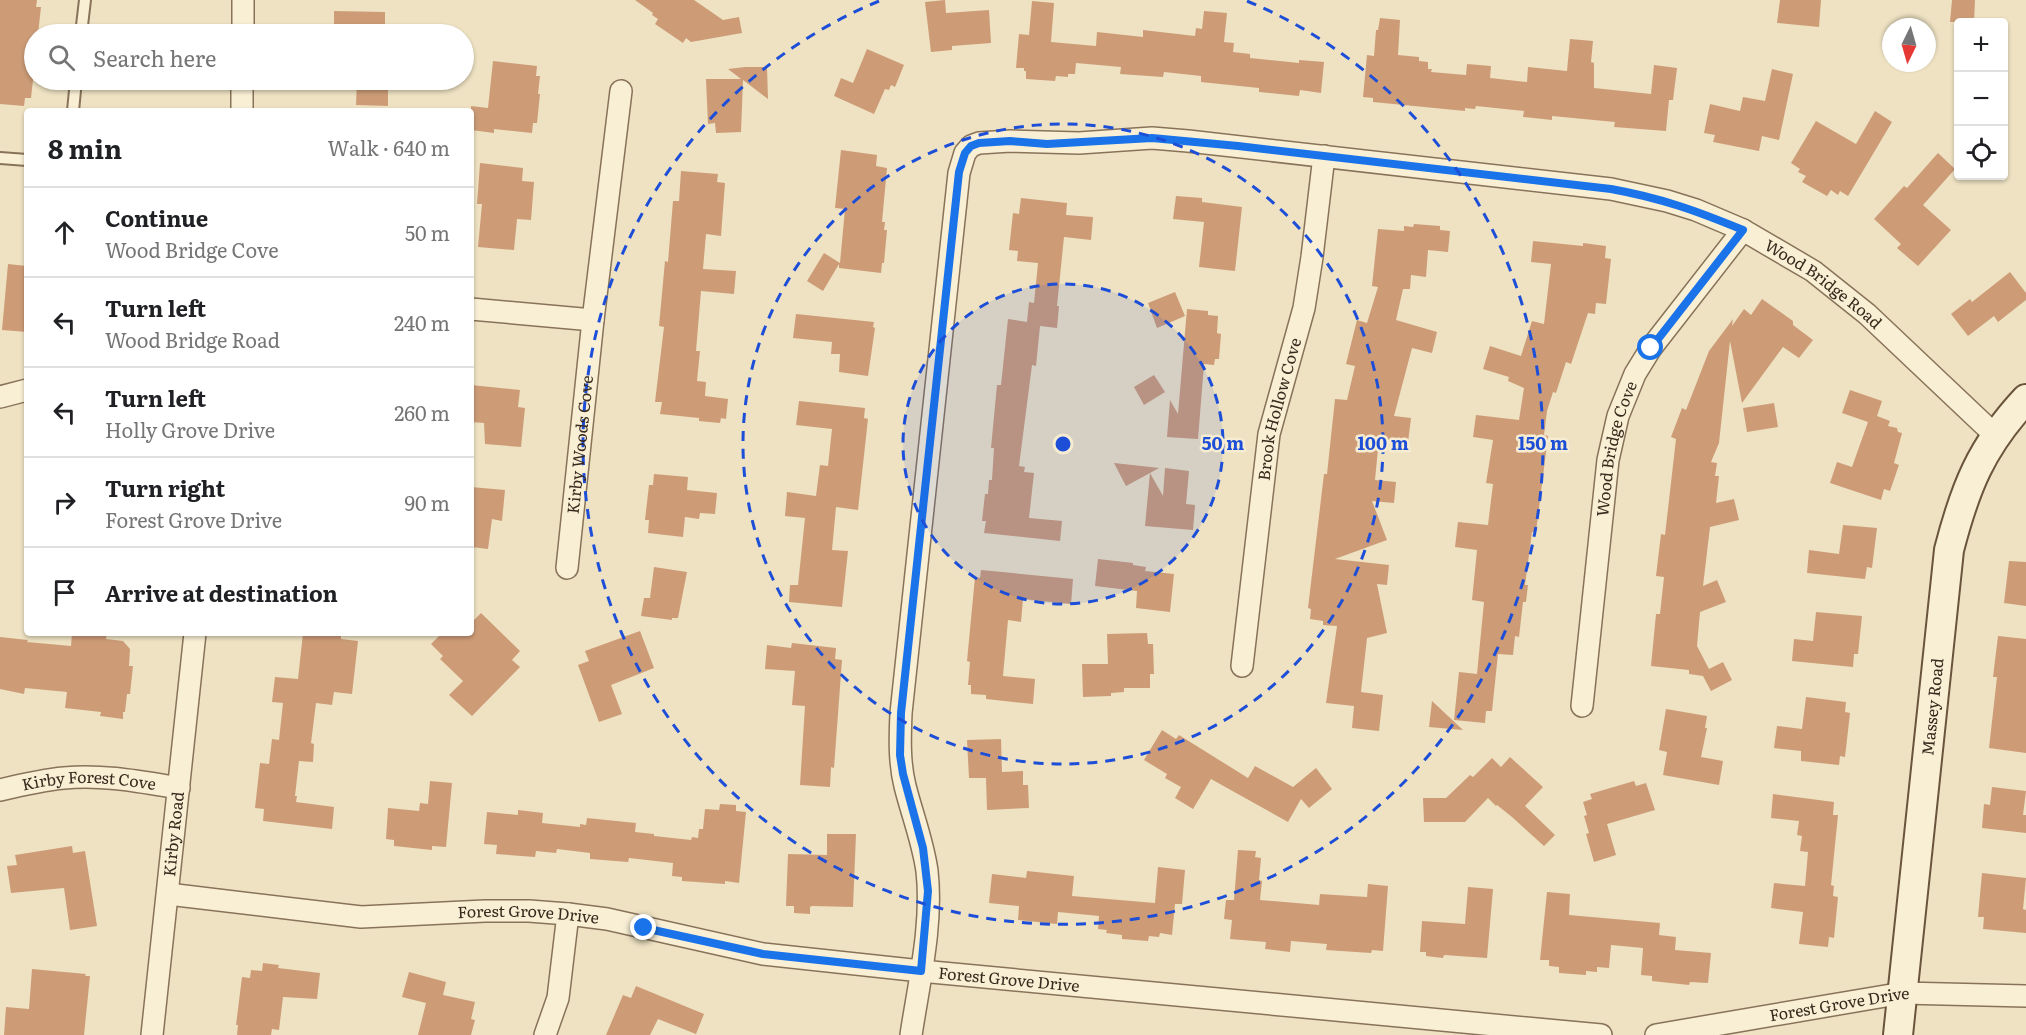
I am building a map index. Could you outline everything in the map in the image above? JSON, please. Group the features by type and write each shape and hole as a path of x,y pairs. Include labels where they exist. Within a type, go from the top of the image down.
{"street":[{"path":"243,0 243,24"},
{"path":"242,90 242,108"},
{"name":"Kirby Woods Cove","path":"567,568 593,320 621,91"},
{"name":"Wood Bridge Road","path":"921,971 928,913 928,880 923,848 903,774 900,755 901,713 959,172 965,153 971,146 989,142 1047,144 1152,138 1572,184 1667,201 1696,210 1743,230 1813,271 1867,314 1996,435"},
{"name":"Brook Hollow Cove","path":"1242,666 1269,434 1304,308 1324,156"},
{"name":"Wood Bridge Cove","path":"1582,706 1608,460 1618,416 1635,374 1651,348 1743,230"},
{"path":"474,309 593,320"},
{"path":"0,397 24,391"},
{"name":"Massey Road","path":"1898,1035 1949,550 1963,499 1975,469 1996,435 2026,399"},
{"name":"Kirby Road","path":"152,1035 195,636"},
{"name":"Kirby Forest Cove","path":"0,790 31,782 66,777 117,779 179,788"},
{"name":"Forest Grove Drive","path":"168,894 361,917 485,911 568,914 607,919 763,954 1601,1035"},
{"path":"545,1035 558,998 568,914"},
{"path":"911,1035 921,971"},
{"name":"Forest Grove Drive","path":"1656,1035 1903,993 2026,996"}],"lane":[{"path":"82,24 85,0"},
{"path":"73,108 75,90"},
{"path":"0,158 24,160"}],"building":[{"path":"0,0 37,0 36,7 41,7 39,24 24,24 24,90 32,90 31,98 25,98 24,106 0,104"},
{"path":"635,0 694,0 723,20 739,17 742,33 691,42 686,38 683,43 655,24 658,19 652,15 653,13"},
{"path":"945,0 946,13 989,10 991,43 952,46 952,50 931,52 925,2"},
{"path":"1780,0 1821,0 1819,27 1777,23"},
{"path":"1952,0 1975,0 1974,18 1954,18 1954,22 1950,22"},
{"path":"1032,1 1054,3 1051,42 1096,46 1097,32 1143,37 1143,30 1195,36 1196,28 1202,29 1204,11 1227,13 1224,42 1234,43 1233,52 1250,54 1250,58 1299,63 1299,60 1324,62 1321,93 1300,90 1299,96 1259,92 1259,88 1201,82 1201,76 1164,72 1163,77 1120,74 1121,67 1076,63 1075,74 1068,74 1068,77 1056,76 1055,81 1026,79 1024,68 1016,68 1019,34 1029,35"},
{"path":"334,11 385,12 385,24 334,24"},
{"path":"1380,18 1400,20 1398,55 1419,57 1419,61 1428,62 1428,69 1432,69 1431,72 1466,75 1467,64 1491,66 1490,78 1527,82 1528,67 1567,71 1570,39 1593,41 1591,62 1594,63 1594,88 1651,94 1654,65 1677,68 1673,100 1669,100 1666,131 1614,127 1615,122 1552,116 1552,120 1523,117 1524,111 1476,106 1475,109 1465,108 1465,111 1373,102 1373,98 1363,97 1367,55 1374,56 1376,30 1378,30"},
{"path":"867,49 904,65 895,87 891,85 889,90 885,89 874,114 834,96 841,78 853,83"},
{"path":"493,61 537,66 536,76 540,76 538,94 540,94 537,123 533,123 532,133 494,129 494,133 474,130 474,108 471,106 488,108"},
{"path":"767,67 768,99 743,80 741,132 716,133 715,123 708,124 706,79 741,79 728,69"},
{"path":"1772,69 1793,74 1779,140 1762,136 1759,151 1713,142 1715,135 1704,133 1710,104 1740,111 1743,97 1765,101"},
{"path":"357,90 388,90 388,106 356,105"},
{"path":"1875,111 1892,122 1848,196 1840,191 1838,195 1831,190 1827,196 1802,182 1806,176 1798,172 1800,169 1791,163 1816,121 1856,144"},
{"path":"841,150 877,155 876,166 887,168 882,222 885,222 884,230 887,230 884,263 882,263 881,273 839,268 839,264 823,291 807,281 824,253 840,263 845,209 835,208"},
{"path":"1938,153 1954,168 1923,205 1951,230 1918,266 1897,248 1901,244 1874,219 1904,186 1907,188"},
{"path":"480,163 523,168 522,181 534,182 531,220 517,219 514,250 478,247 482,204 477,204"},
{"path":"681,171 718,174 717,182 725,183 721,236 706,234 703,269 736,271 734,294 701,291 696,351 700,351 697,381 706,382 705,396 728,399 726,419 721,418 720,423 699,421 699,418 660,414 662,402 655,402 664,327 659,326 665,261 668,262 673,201 679,201"},
{"path":"1176,196 1202,198 1202,202 1242,207 1235,271 1199,267 1204,222 1173,219"},
{"path":"1021,198 1067,203 1066,215 1093,217 1091,240 1064,237 1057,328 1040,326 1036,366 1032,365 1019,466 1025,467 1024,472 1034,473 1029,518 1062,521 1060,541 984,533 986,521 982,521 985,494 988,494 989,480 992,480 994,448 991,448 997,385 1001,385 1008,319 1027,322 1029,302 1034,303 1038,263 1017,261 1018,251 1009,250 1013,213 1019,214"},
{"path":"1414,224 1440,226 1440,230 1450,231 1448,252 1428,250 1426,277 1411,275 1410,289 1403,289 1396,320 1437,332 1432,353 1412,348 1394,416 1411,418 1408,442 1379,439 1375,480 1396,482 1394,503 1372,501 1387,540 1335,559 1389,565 1387,585 1377,584 1387,633 1367,638 1361,692 1383,695 1379,731 1352,728 1354,706 1326,703 1337,626 1323,625 1323,621 1310,619 1311,609 1308,608 1335,399 1347,400 1355,366 1346,364 1357,320 1367,323 1378,287 1372,286 1378,229 1404,231 1404,226 1413,227"},
{"path":"1533,241 1606,246 1605,258 1611,259 1606,304 1596,303 1595,314 1588,313 1571,364 1566,362 1556,393 1553,392 1547,411 1544,435 1548,436 1536,532 1532,532 1525,585 1528,585 1526,602 1523,602 1519,637 1515,636 1513,655 1498,654 1492,711 1486,711 1485,723 1454,720 1459,672 1477,674 1484,602 1472,600 1477,550 1455,547 1458,522 1488,525 1493,484 1486,483 1493,440 1473,437 1476,415 1519,420 1524,388 1508,381 1509,377 1483,369 1490,346 1521,356 1532,321 1544,324 1551,264 1531,262"},
{"path":"8,264 24,266 24,332 2,330"},
{"path":"2010,272 2026,293 2026,300 1998,322 1994,316 1968,336 1951,314 1970,299 1972,302"},
{"path":"1175,292 1185,316 1157,328 1148,303"},
{"path":"1762,299 1793,321 1793,325 1813,340 1799,358 1783,347 1742,403 1730,341 1719,443 1711,462 1717,463 1715,476 1719,476 1716,503 1734,499 1739,520 1710,527 1703,586 1717,580 1726,602 1700,612 1697,646 1709,669 1723,662 1732,680 1711,691 1703,676 1689,674 1689,670 1651,666 1656,614 1660,614 1664,577 1656,576 1661,534 1665,535 1676,439 1671,437 1682,408 1686,410 1709,351 1733,319 1732,326 1744,309 1751,315"},
{"path":"1187,309 1208,311 1208,315 1218,316 1217,333 1221,334 1219,359 1215,359 1214,365 1204,364 1198,439 1167,437 1170,400 1178,414"},
{"path":"796,314 874,322 868,376 839,372 840,354 831,354 832,342 793,338"},
{"path":"1154,375 1165,392 1144,405 1134,387"},
{"path":"474,385 520,390 518,407 525,408 521,447 485,444 484,423 474,422"},
{"path":"1850,390 1882,401 1877,416 1890,421 1888,426 1897,428 1898,432 1902,433 1894,463 1899,465 1890,491 1884,489 1881,500 1830,483 1837,462 1852,467 1868,422 1842,413"},
{"path":"799,401 865,408 864,418 868,419 858,510 836,507 832,550 848,551 842,607 789,602 790,585 798,585 805,518 785,516 787,492 816,496 820,465 828,466 832,429 796,425"},
{"path":"1774,403 1778,427 1747,432 1743,408"},
{"path":"1114,463 1159,468 1126,486"},
{"path":"1165,468 1189,471 1186,504 1195,505 1193,530 1145,526 1150,473 1163,496"},
{"path":"654,474 688,477 687,490 717,493 715,514 700,513 699,519 685,517 683,537 648,533 649,520 645,520 649,485 653,485"},
{"path":"474,487 505,490 502,521 492,519 488,549 474,547"},
{"path":"1843,525 1877,528 1872,568 1867,567 1865,579 1807,573 1809,550 1839,554"},
{"path":"1098,559 1133,563 1133,565 1146,567 1145,571 1174,574 1170,612 1136,608 1137,591 1095,586"},
{"path":"2009,561 2026,562 2026,606 2004,603"},
{"path":"654,567 687,572 678,618 672,618 672,620 641,616 644,598 650,598"},
{"path":"981,570 1073,579 1071,604 1023,599 1021,622 1008,620 1003,676 1035,679 1033,704 986,699 986,695 971,694 971,685 968,685 970,662 967,661 975,577 980,578"},
{"path":"1816,612 1862,616 1858,654 1854,654 1853,667 1792,661 1794,639 1813,641"},
{"path":"481,613 520,651 512,660 520,667 472,716 449,695 463,681 440,659 443,656 431,644 439,636 474,636 474,620"},
{"path":"640,631 654,668 611,685 622,714 599,722 578,665 589,661 585,651"},
{"path":"1147,633 1148,644 1153,644 1154,674 1150,674 1150,688 1124,688 1124,692 1111,693 1111,696 1083,697 1082,664 1108,664 1107,634"},
{"path":"72,636 106,636 106,639 123,641 130,649 129,666 133,666 130,694 127,694 123,719 100,716 101,712 65,708 67,692 25,688 24,694 0,689 0,637 71,646"},
{"path":"303,636 341,636 341,639 358,641 352,694 334,692 332,705 316,703 311,743 314,744 313,762 299,761 296,802 334,807 332,829 263,821 264,809 255,808 260,763 269,764 272,739 279,740 283,703 272,702 275,677 298,679"},
{"path":"1998,636 2026,639 2026,753 1989,748 1997,677 1993,677"},
{"path":"792,643 836,648 835,659 842,660 834,768 831,767 830,787 800,785 805,706 792,705 795,671 765,669 767,645 791,648"},
{"path":"1806,697 1846,702 1845,712 1850,713 1845,757 1840,756 1839,765 1801,761 1801,751 1774,748 1777,726 1802,729"},
{"path":"1432,701 1463,730 1429,727"},
{"path":"1666,709 1707,716 1701,757 1723,761 1719,785 1663,775 1667,752 1659,750"},
{"path":"1162,730 1176,739 1179,735 1248,778 1255,766 1293,787 1316,768 1332,789 1309,808 1301,799 1288,822 1211,779 1193,809 1175,798 1181,787 1165,778 1167,774 1144,760"},
{"path":"1001,739 1002,772 1023,771 1023,785 1028,785 1029,808 987,810 986,778 969,778 967,740"},
{"path":"1510,757 1543,787 1525,806 1555,835 1544,846 1488,798 1465,822 1424,822 1423,798 1446,798 1470,775 1473,777 1492,758 1501,767"},
{"path":"430,781 452,783 446,847 432,846 432,850 394,846 394,840 386,839 388,808 419,811 420,803 428,804"},
{"path":"1634,781 1636,786 1646,783 1655,810 1607,824 1616,855 1594,862 1586,834 1589,833 1583,802 1592,799 1590,794"},
{"path":"1992,787 2026,791 2023,815 2026,815 2026,833 1982,828 1984,804 1990,805"},
{"path":"1773,794 1834,802 1833,815 1838,815 1831,885 1834,886 1833,896 1838,897 1834,938 1829,937 1828,947 1799,944 1803,912 1771,908 1774,883 1805,886 1808,852 1800,851 1802,836 1797,835 1799,821 1771,818"},
{"path":"720,804 736,805 736,811 746,812 739,883 682,881 682,877 672,876 673,863 629,858 628,862 590,859 590,853 557,849 556,853 536,851 535,857 496,854 497,845 484,844 487,812 518,815 518,810 543,813 542,823 580,827 580,824 586,825 587,818 636,823 635,832 691,840 692,837 698,838 699,829 703,829 705,809 719,810"},
{"path":"827,834 856,834 853,907 812,906 810,914 794,913 794,906 786,906 788,854 827,855"},
{"path":"72,846 73,853 85,851 97,926 70,930 64,888 11,893 7,866 17,865 15,855"},
{"path":"1238,850 1256,851 1255,857 1261,858 1260,900 1319,905 1320,894 1367,897 1368,884 1388,886 1383,951 1372,950 1371,953 1326,950 1327,944 1291,941 1290,952 1265,949 1266,942 1230,939 1232,920 1224,919 1226,900 1234,900"},
{"path":"1158,867 1185,870 1182,904 1175,904 1172,935 1160,933 1159,937 1149,936 1148,941 1122,939 1122,935 1106,933 1107,930 1098,929 1099,916 1058,912 1057,924 1018,920 1019,906 989,903 992,874 1026,878 1027,871 1074,876 1072,896 1155,903"},
{"path":"1982,873 2026,878 2023,909 2026,910 2026,933 1983,929 1984,917 1978,917"},
{"path":"1468,887 1493,889 1487,958 1444,955 1443,958 1426,956 1426,952 1420,952 1422,921 1465,924"},
{"path":"1547,892 1570,894 1569,915 1660,923 1659,935 1676,937 1675,950 1711,953 1708,983 1690,982 1689,985 1652,981 1652,976 1641,975 1643,948 1611,945 1609,968 1597,967 1597,972 1586,971 1586,975 1559,973 1559,967 1549,966 1549,960 1540,960"},
{"path":"263,963 279,965 278,968 320,973 317,999 283,997 279,1030 272,1029 271,1035 237,1035 238,1025 236,1025 242,977 250,978 251,970 262,971"},
{"path":"32,969 90,976 84,1035 4,1035 6,1007 29,1009"},
{"path":"409,972 446,982 443,995 475,1002 471,1019 475,1020 471,1035 418,1035 426,1003 402,997"},
{"path":"636,986 704,1014 696,1034 658,1019 650,1035 606,1035 623,995 631,998"}],"route":[{"path":"644,928 763,954 921,971 928,913 927,870 903,774 900,755 901,713 959,172 965,153 971,146 979,143 1010,141 1047,144 1152,138 1238,146 1611,189 1696,210 1743,230 1651,348"}]}
